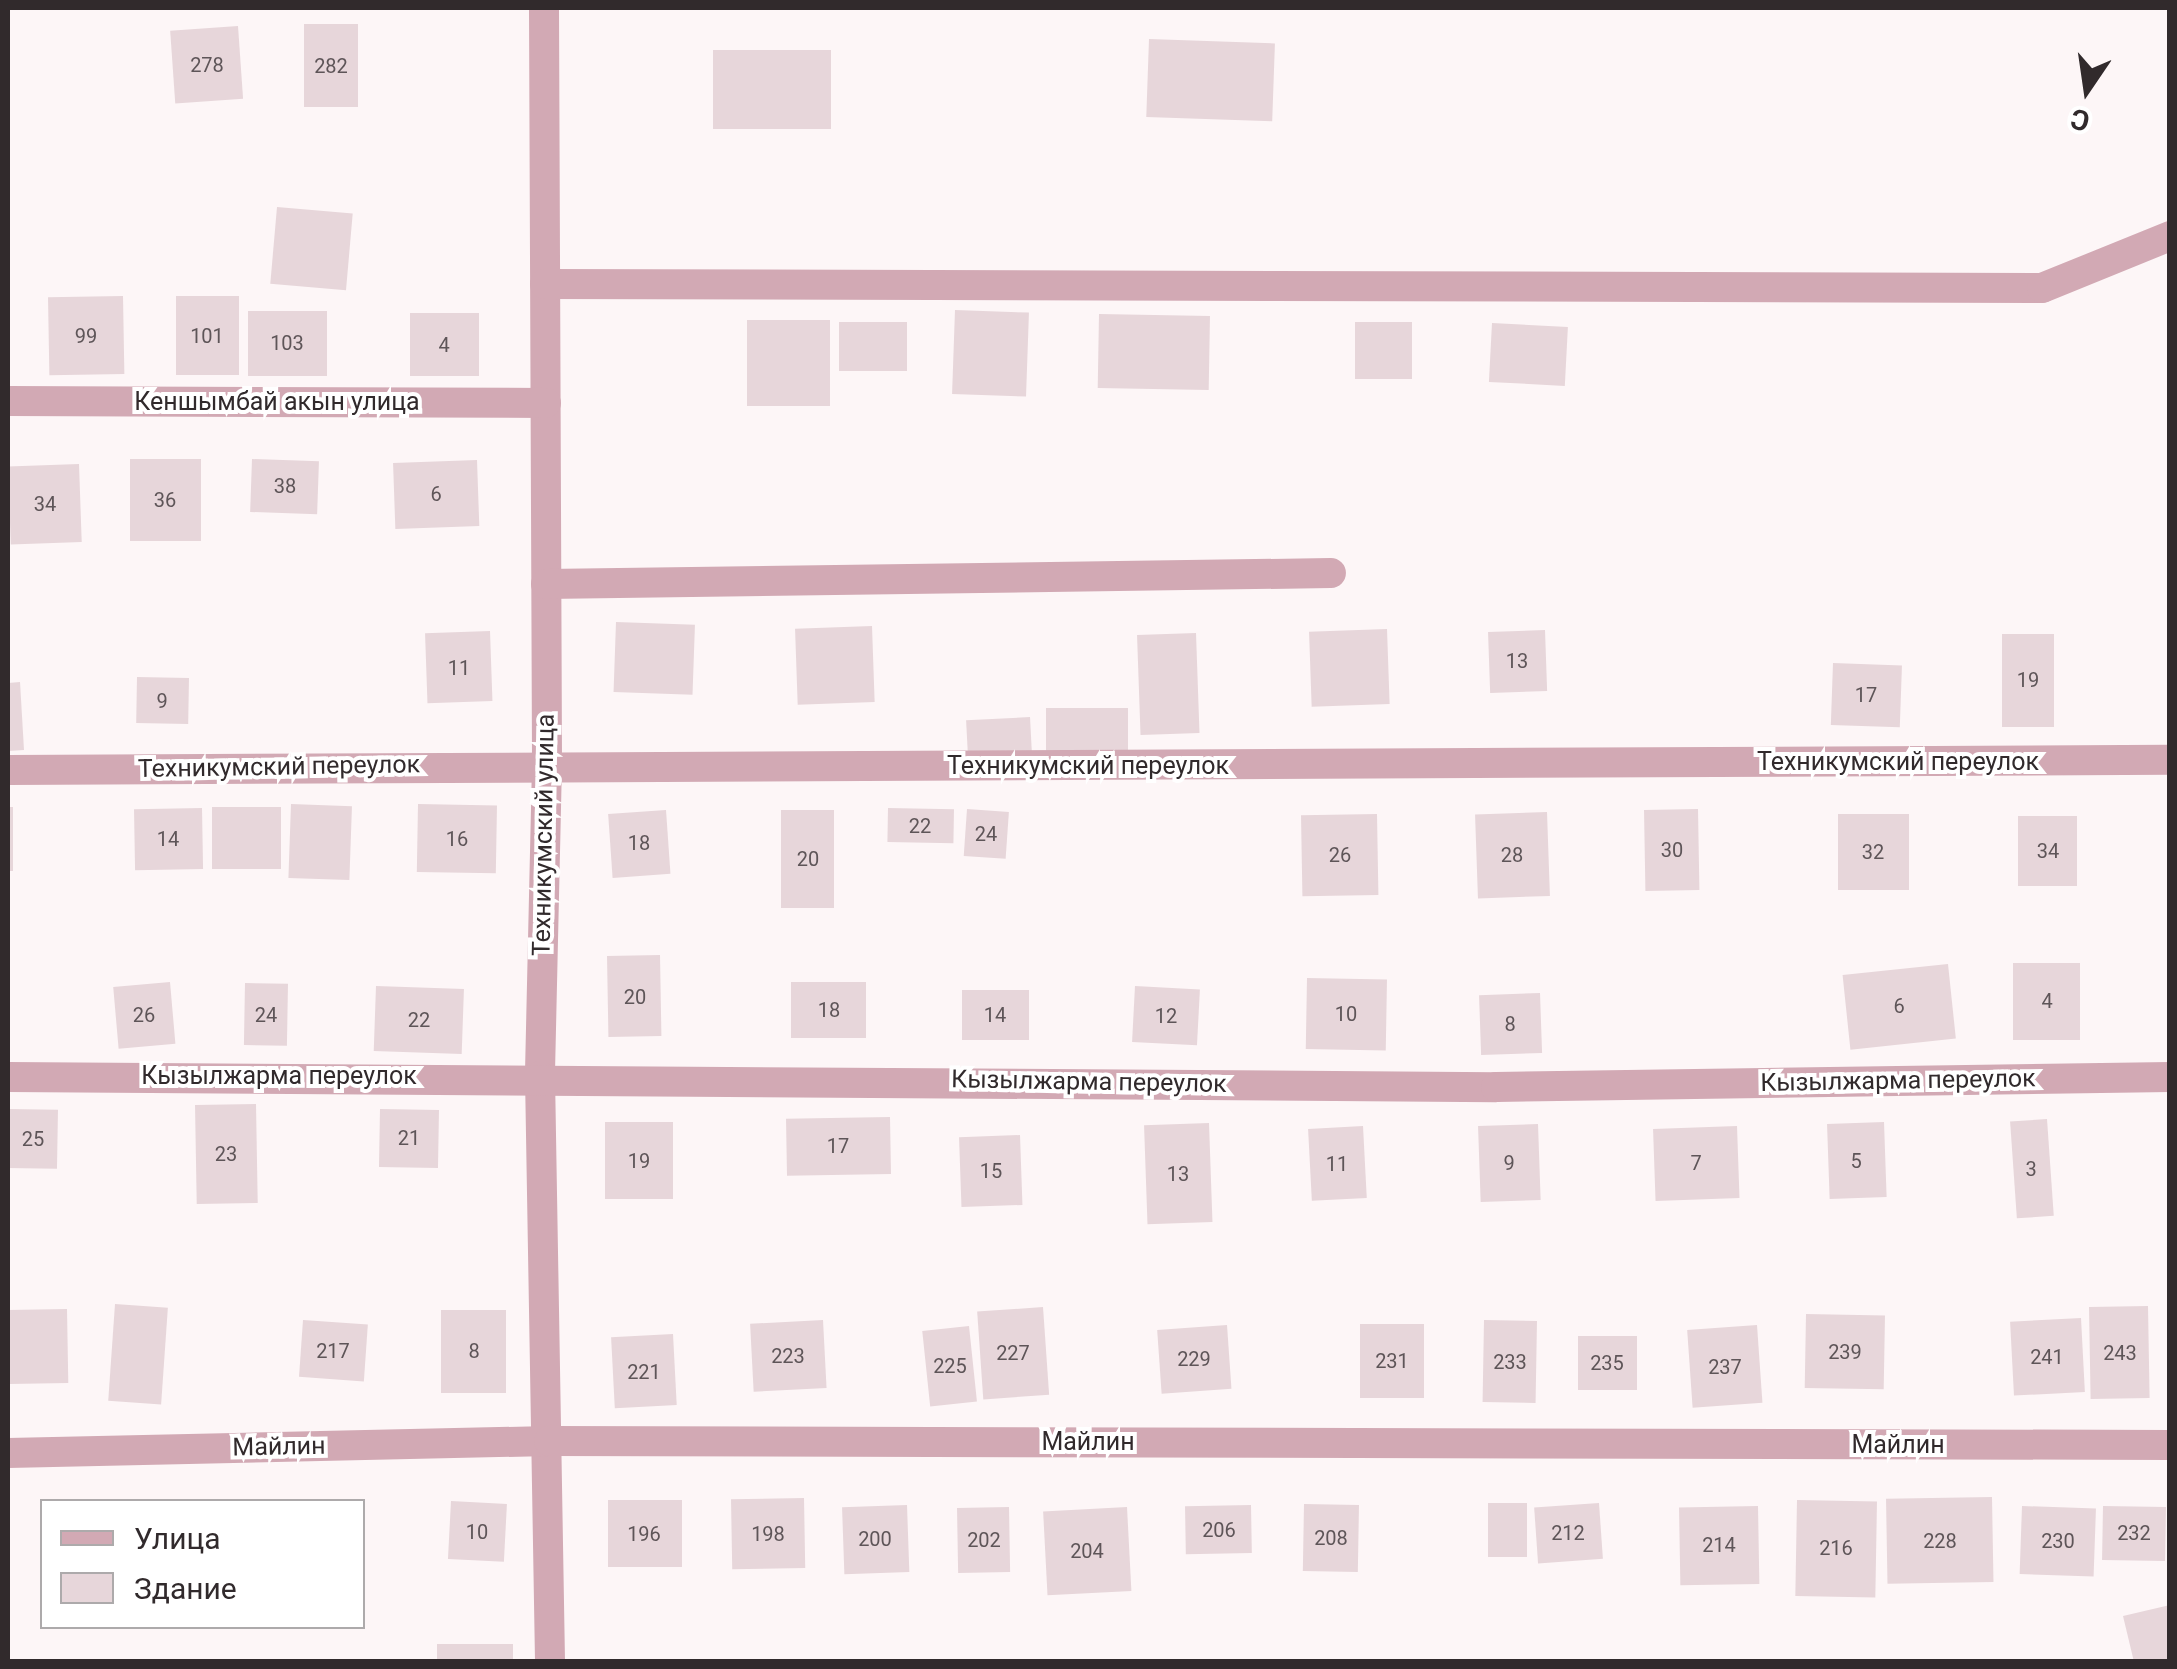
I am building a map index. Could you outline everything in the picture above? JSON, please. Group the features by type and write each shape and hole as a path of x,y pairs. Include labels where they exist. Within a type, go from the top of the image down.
{"street":[{"name":"Техникумский улица","path":"544,8 547,764 540,1076 550,1662"},
{"path":"545,284 2042,288 2170,236"},
{"name":"Кеншымбай акын улица","path":"8,401 546,404"},
{"path":"546,584 1331,573"},
{"name":"Техникумский переулок","path":"8,770 547,764 2170,760"},
{"name":"Кызылжарма переулок","path":"8,1077 540,1076 1496,1087 2170,1077"},
{"name":"Майлин","path":"8,1453 549,1440 2170,1445"}],"building":[{"path":"304,24 358,24 358,107 304,107"},
{"path":"238,26 243,99 175,104 170,31"},
{"path":"1149,39 1275,43 1272,121 1146,117"},
{"path":"713,50 831,50 831,129 713,129"},
{"path":"277,207 353,214 346,290 270,284"},
{"path":"123,296 124,374 49,375 48,297"},
{"path":"176,296 239,296 239,375 176,375"},
{"path":"955,310 1029,313 1026,397 952,394"},
{"path":"248,311 327,311 327,376 248,376"},
{"path":"410,313 479,313 479,376 410,376"},
{"path":"1099,314 1210,316 1209,390 1098,388"},
{"path":"747,320 830,320 830,406 747,406"},
{"path":"839,322 907,322 907,371 839,371"},
{"path":"1355,322 1412,322 1412,379 1355,379"},
{"path":"1492,323 1568,327 1565,386 1489,382"},
{"path":"130,459 201,459 201,541 130,541"},
{"path":"252,459 319,461 317,514 250,512"},
{"path":"477,460 479,526 395,529 393,463"},
{"path":"79,464 82,542 11,544 8,466"},
{"path":"616,622 695,625 693,695 614,692"},
{"path":"872,626 875,702 798,705 795,629"},
{"path":"1387,629 1390,704 1312,707 1309,632"},
{"path":"1545,630 1547,691 1490,693 1488,632"},
{"path":"490,631 492,701 427,703 425,633"},
{"path":"1196,633 1199,733 1141,735 1137,635"},
{"path":"2002,634 2054,634 2054,727 2002,727"},
{"path":"1833,663 1902,665 1900,727 1831,725"},
{"path":"137,677 189,678 188,724 136,723"},
{"path":"20,682 24,750 8,751 8,683"},
{"path":"1046,708 1128,708 1128,757 1046,757"},
{"path":"1030,717 1032,752 968,755 966,720"},
{"path":"291,804 352,806 349,880 288,878"},
{"path":"418,804 497,805 496,873 417,872"},
{"path":"8,807 13,807 13,871 8,871"},
{"path":"212,807 281,807 281,869 212,869"},
{"path":"202,808 203,869 135,870 134,809"},
{"path":"888,808 954,809 953,843 887,842"},
{"path":"967,809 1009,812 1006,859 964,856"},
{"path":"1698,809 1699,890 1645,891 1644,810"},
{"path":"666,810 670,874 613,878 608,814"},
{"path":"781,810 834,810 834,908 781,908"},
{"path":"1547,812 1550,896 1478,898 1475,815"},
{"path":"1377,814 1378,895 1302,896 1301,815"},
{"path":"1838,814 1909,814 1909,890 1838,890"},
{"path":"2018,816 2077,816 2077,886 2018,886"},
{"path":"660,955 661,1036 608,1037 607,956"},
{"path":"2013,963 2080,963 2080,1040 2013,1040"},
{"path":"1948,964 1956,1039 1850,1050 1843,975"},
{"path":"1307,978 1387,979 1386,1050 1306,1049"},
{"path":"170,982 175,1044 119,1049 113,987"},
{"path":"791,982 866,982 866,1038 791,1038"},
{"path":"245,983 288,984 287,1046 244,1045"},
{"path":"376,986 464,989 462,1054 374,1051"},
{"path":"1135,986 1200,989 1197,1045 1132,1042"},
{"path":"962,990 1029,990 1029,1040 962,1040"},
{"path":"1540,993 1542,1053 1481,1055 1479,995"},
{"path":"256,1104 258,1203 197,1204 195,1105"},
{"path":"8,1109 58,1110 57,1169 8,1168"},
{"path":"380,1109 439,1110 438,1168 379,1167"},
{"path":"890,1117 891,1174 787,1176 786,1119"},
{"path":"2047,1119 2054,1216 2017,1218 2010,1122"},
{"path":"605,1122 673,1122 673,1199 605,1199"},
{"path":"1884,1122 1887,1197 1830,1199 1827,1124"},
{"path":"1209,1123 1212,1222 1147,1224 1144,1125"},
{"path":"1538,1124 1541,1200 1481,1202 1478,1126"},
{"path":"1363,1126 1367,1198 1312,1201 1308,1129"},
{"path":"1737,1126 1740,1198 1656,1201 1653,1129"},
{"path":"1020,1135 1022,1205 961,1207 959,1137"},
{"path":"115,1304 168,1308 161,1404 108,1401"},
{"path":"2148,1306 2150,1398 2091,1399 2089,1307"},
{"path":"1043,1307 1049,1395 983,1399 977,1312"},
{"path":"67,1309 68,1383 9,1384 8,1310"},
{"path":"441,1310 506,1310 506,1393 441,1393"},
{"path":"1806,1314 1885,1315 1884,1389 1805,1388"},
{"path":"2081,1318 2085,1392 2014,1396 2010,1322"},
{"path":"303,1320 368,1325 364,1381 299,1377"},
{"path":"823,1320 827,1388 754,1392 750,1324"},
{"path":"1484,1320 1537,1321 1536,1403 1483,1402"},
{"path":"1360,1324 1424,1324 1424,1398 1360,1398"},
{"path":"1227,1325 1231,1389 1162,1394 1157,1330"},
{"path":"1757,1325 1762,1403 1693,1408 1687,1330"},
{"path":"969,1326 977,1402 930,1406 922,1331"},
{"path":"673,1334 677,1405 615,1408 611,1337"},
{"path":"1578,1336 1637,1336 1637,1390 1578,1390"},
{"path":"1992,1497 1993,1582 1887,1584 1886,1499"},
{"path":"804,1498 805,1568 732,1569 731,1499"},
{"path":"608,1500 682,1500 682,1567 608,1567"},
{"path":"1797,1500 1877,1501 1875,1597 1795,1596"},
{"path":"451,1501 507,1504 504,1562 448,1559"},
{"path":"1488,1503 1527,1503 1527,1557 1488,1557"},
{"path":"1599,1503 1603,1559 1538,1563 1534,1508"},
{"path":"1304,1504 1359,1505 1358,1572 1303,1571"},
{"path":"907,1505 909,1572 844,1574 842,1507"},
{"path":"1251,1505 1252,1553 1186,1554 1185,1506"},
{"path":"1758,1506 1759,1584 1680,1585 1679,1507"},
{"path":"2022,1506 2096,1509 2094,1577 2020,1574"},
{"path":"2103,1506 2166,1507 2165,1561 2102,1560"},
{"path":"1009,1507 1010,1572 958,1573 957,1508"},
{"path":"1127,1507 1131,1591 1048,1595 1043,1511"},
{"path":"2170,1605 2170,1662 2134,1662 2123,1616"},
{"path":"437,1644 513,1644 513,1662 437,1662"}]}
